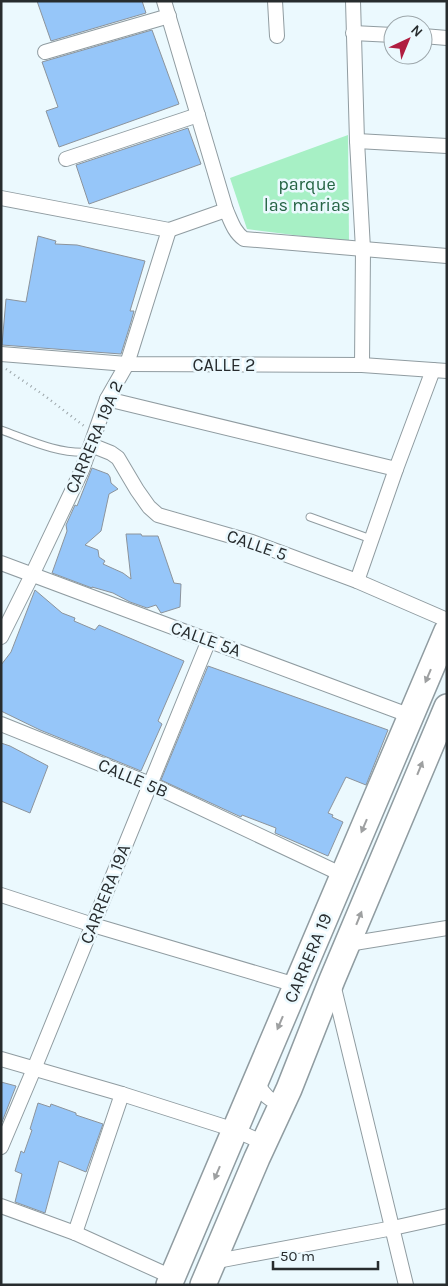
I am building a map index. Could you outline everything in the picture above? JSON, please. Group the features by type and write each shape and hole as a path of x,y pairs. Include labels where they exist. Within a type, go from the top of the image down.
{"highway":[{"name":"CARRERA 19","path":"171,1281 447,631"},
{"name":"CARRERA 19","path":"203,1285 256,1158 289,1089 332,980 447,707"}],"street":[{"path":"164,1 226,210 238,235 244,239 447,256"},
{"path":"275,1 277,36"},
{"path":"353,1 357,141 363,249 362,365"},
{"path":"45,52 169,16"},
{"path":"353,33 383,34"},
{"path":"433,37 447,38"},
{"path":"66,159 198,114"},
{"path":"357,141 447,146"},
{"path":"1,198 169,230 226,210"},
{"name":"CARRERA 19A 2","path":"1,637 82,470 107,399 127,364 169,230"},
{"name":"CALLE 2","path":"1,354 127,364 362,365 440,370"},
{"path":"357,582 396,469 440,370"},
{"path":"107,399 396,469"},
{"name":"CALLE 5","path":"91,444 118,458 137,490 149,507 158,515 252,542 357,582 447,620"},
{"name":"CALLE 5A","path":"1,564 411,716"},
{"name":"CARRERA 19A","path":"1,1147 209,640"},
{"name":"CALLE 5B","path":"1,724 150,784 343,875"},
{"path":"1,895 92,925 296,985"},
{"path":"348,944 446,931"},
{"path":"332,980 406,1285"},
{"path":"1,1059 122,1094 235,1130 255,1139 258,1146 256,1158"},
{"path":"257,1078 261,1090 268,1099 274,1101 280,1099 289,1089"},
{"path":"74,1233 122,1094"},
{"path":"1,1206 74,1233 171,1281"},
{"path":"212,1262 447,1216"}],"lane":[{"path":"1,430 58,450 75,453 91,444"},
{"path":"310,517 371,539"}],"path":[{"path":"5,368 45,396 91,444"}],"green space":[{"name":"parque las marias","path":"348,135 349,242 247,229 230,178"}],"building":[{"path":"37,1 142,1 146,13 51,41"},
{"path":"152,30 179,104 59,147 46,111 58,107 42,62"},
{"path":"188,128 201,164 89,204 76,165"},
{"path":"38,236 56,241 55,244 77,245 145,261 130,311 134,311 121,354 2,345 6,299 26,302"},
{"path":"92,468 108,474 111,483 118,489 109,494 101,531 85,545 98,550 99,557 105,561 103,564 123,573 131,579 126,534 158,536 174,583 181,584 180,607 161,613 156,605 147,608 113,593 92,588 52,573 67,531 66,525 75,505 77,506"},
{"path":"35,590 62,613 75,618 74,621 95,630 99,625 184,661 158,721 162,724 141,771 40,730 1,711 1,665 11,652"},
{"path":"208,666 388,730 366,785 346,777 328,813 343,822 328,856 275,833 276,828 242,815 241,817 161,780"},
{"path":"1,743 48,766 30,813 1,801"},
{"path":"1,1082 16,1086 2,1122 1,1122"},
{"path":"38,1103 50,1107 51,1104 103,1124 86,1172 59,1161 45,1213 15,1202 22,1174 15,1171 21,1151 24,1153 32,1130 30,1129"}]}
